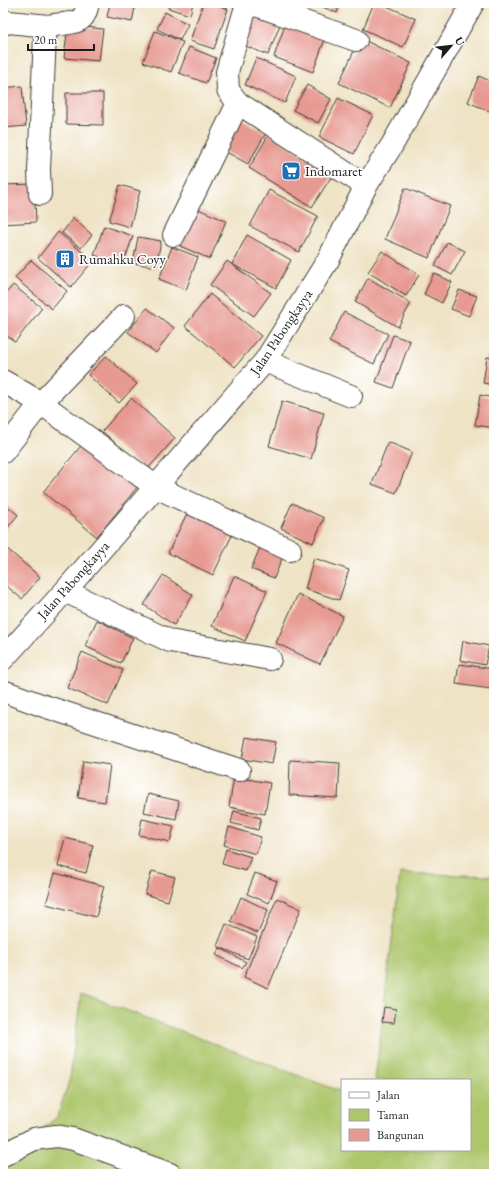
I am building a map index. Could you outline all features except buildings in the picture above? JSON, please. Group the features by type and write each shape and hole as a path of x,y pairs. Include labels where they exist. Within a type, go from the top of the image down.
{"street":[{"path":"3,24 9,22 48,26 75,22 82,18 86,12 88,3"},
{"path":"247,3 226,72 228,90 238,103 366,186"},
{"path":"250,3 356,40"},
{"name":"Jalan Pabongkayya","path":"3,659 156,487 265,361 328,260 366,186 396,138 472,3"},
{"path":"40,194 39,170 46,36 48,26"},
{"path":"174,235 238,103"},
{"path":"3,452 41,403 124,316"},
{"path":"265,361 351,396"},
{"path":"3,381 41,403 156,487 290,550"},
{"path":"64,591 170,641 270,659"},
{"path":"3,691 44,706 239,770"},
{"path":"3,1155 34,1139 56,1136 73,1139 170,1174"}],"green space":[{"path":"400,873 494,876 494,1174 3,1174 3,1160 57,1117 70,1078 81,993 341,1092 341,1151 471,1151 471,1079 375,1079"}],"place":[{"name":"Indomaret","path":"291,171"},
{"name":"Rumahku Coyy","path":"65,259"}]}
